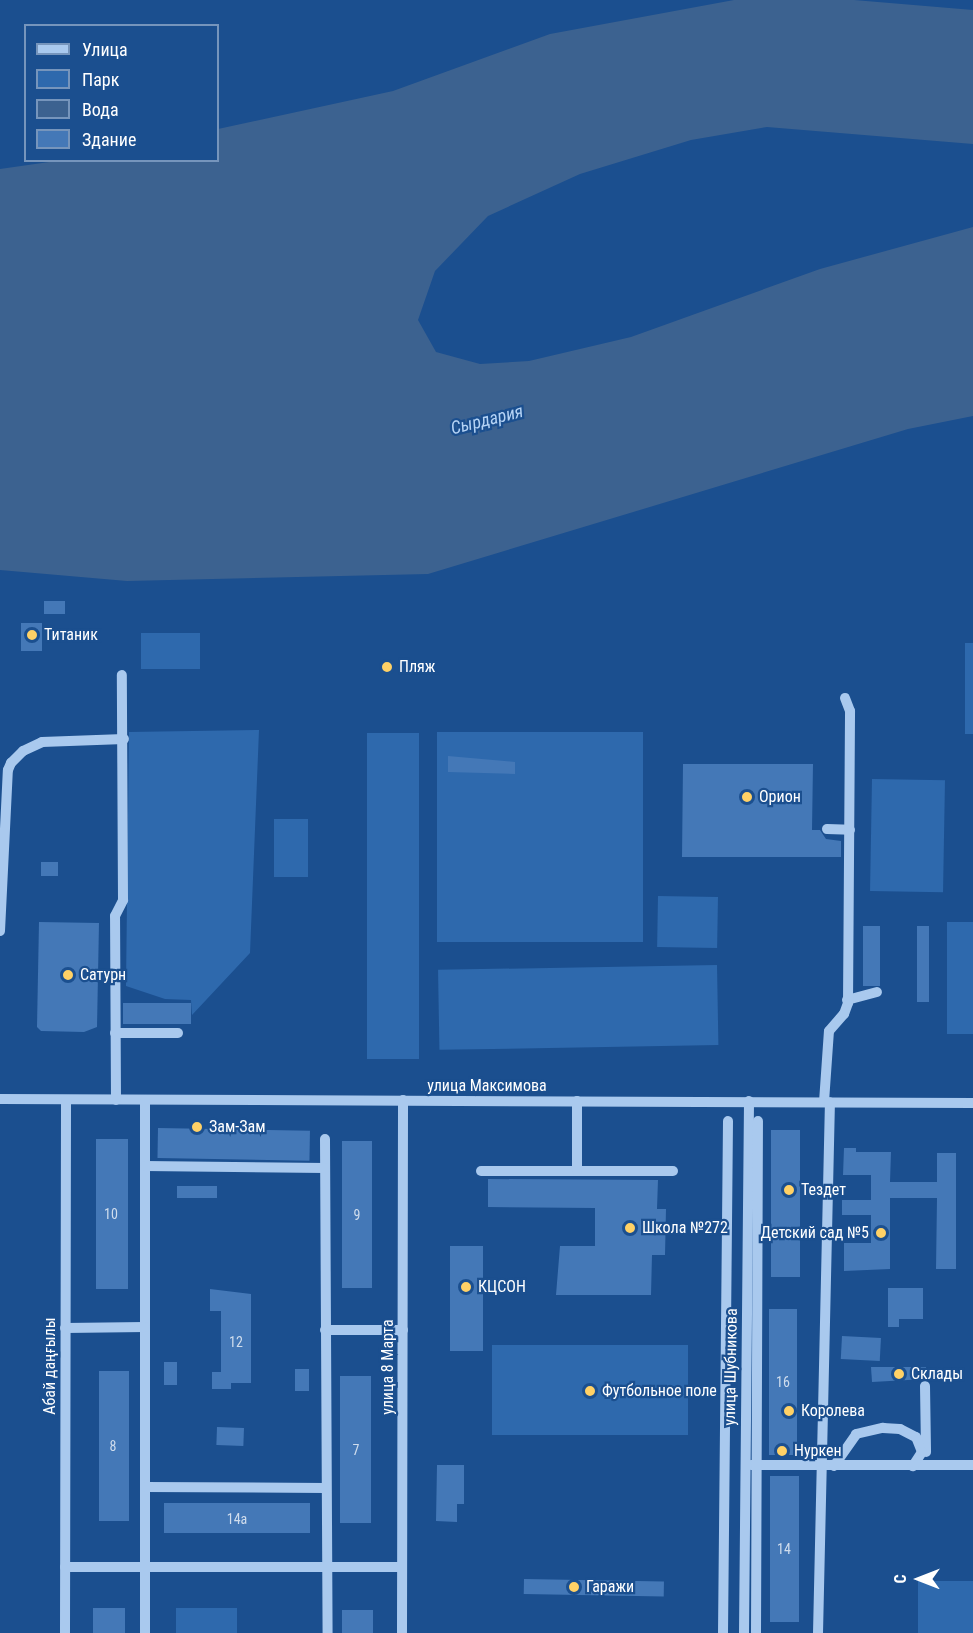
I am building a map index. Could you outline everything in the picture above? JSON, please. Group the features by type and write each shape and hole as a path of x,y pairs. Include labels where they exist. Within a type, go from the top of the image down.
{"street":[{"path":"116,1100 115,916 123,900 122,675"},
{"path":"818,1633 819,1466 830,1031 844,1014 847,1000 850,711 845,698"},
{"path":"0,931 11,763 23,751 42,742 124,739"},
{"path":"827,829 850,830"},
{"path":"847,1000 877,992"},
{"path":"116,1033 178,1033"},
{"name":"улица Максимова","path":"0,1100 973,1103"},
{"name":"Абай даңғылы","path":"65,1633 66,1100"},
{"path":"145,1100 145,1633"},
{"name":"улица 8 Марта","path":"402,1633 403,1100"},
{"path":"577,1101 577,1171"},
{"name":"улица Шубникова","path":"744,1633 750,1465 749,1101"},
{"path":"723,1633 728,1121"},
{"path":"756,1633 750,1465 758,1121"},
{"path":"325,1139 328,1633"},
{"path":"145,1166 325,1168"},
{"path":"481,1171 673,1171"},
{"path":"65,1328 145,1327"},
{"path":"325,1330 403,1330"},
{"path":"925,1386 926,1459 929,1466"},
{"path":"834,1466 856,1434 883,1428 900,1430 916,1437 922,1452 913,1466"},
{"path":"750,1465 973,1465"},
{"path":"145,1487 326,1488"},
{"path":"65,1567 402,1567"}],"green space":[{"path":"141,633 200,633 200,669 141,669"},
{"path":"965,643 973,643 973,734 965,734"},
{"path":"259,730 250,953 192,1015 191,1000 165,999 126,986 129,732"},
{"path":"437,732 643,732 643,942 437,942"},
{"path":"367,733 419,733 419,1059 367,1059"},
{"path":"872,779 945,780 943,892 870,891"},
{"path":"274,819 308,819 308,877 274,877"},
{"path":"658,896 718,897 717,948 657,947"},
{"path":"947,922 973,922 973,1034 947,1034"},
{"path":"717,965 718,1045 439,1050 438,970"},
{"name":"Футбольное поле","path":"492,1345 688,1345 688,1435 492,1435"},
{"path":"918,1581 973,1581 973,1633 918,1633"},
{"path":"176,1608 237,1608 237,1633 176,1633"}],"water":[{"name":"Сырдария","path":"734,0 854,0 973,10 973,144 767,127 691,140 580,174 488,216 435,271 418,320 436,352 480,364 529,361 631,337 820,269 973,227 973,416 908,429 428,574 127,581 0,570 0,169 49,162 219,162 219,129 393,91 550,34"}],"building":[{"path":"44,601 65,601 65,614 44,614"},
{"name":"Титаник","path":"21,623 42,623 42,651 21,651"},
{"path":"448,756 515,762 515,774 448,772"},
{"name":"Орион","path":"683,764 813,764 812,830 820,830 826,839 841,841 841,857 682,857"},
{"path":"41,862 58,862 58,876 41,876"},
{"name":"Сатурн","path":"39,922 99,923 97,1027 84,1032 41,1031 37,1027"},
{"path":"863,926 880,926 880,986 863,986"},
{"path":"917,926 929,926 929,1002 917,1002"},
{"path":"123,1003 191,1003 191,1024 123,1024"},
{"path":"158,1128 310,1131 309,1161 157,1158"},
{"path":"771,1130 800,1130 800,1277 771,1277"},
{"path":"96,1139 128,1139 128,1289 96,1289"},
{"path":"342,1141 372,1141 372,1288 342,1288"},
{"name":"Детский сад №5","path":"844,1148 856,1148 856,1152 891,1152 890,1182 937,1182 937,1153 956,1153 956,1269 936,1269 937,1198 890,1198 890,1269 844,1271 844,1243 871,1243 871,1215 842,1215 842,1200 871,1200 871,1175 843,1175"},
{"name":"Школа №272","path":"488,1179 658,1180 657,1209 666,1209 665,1255 652,1255 651,1295 556,1295 560,1246 595,1246 595,1208 488,1207"},
{"path":"177,1186 217,1186 217,1198 177,1198"},
{"name":"КЦСОН","path":"450,1246 483,1246 483,1351 450,1351"},
{"path":"888,1288 923,1288 923,1319 899,1319 899,1327 888,1327"},
{"path":"210,1289 251,1294 251,1383 231,1383 231,1389 212,1389 212,1372 221,1372 221,1311 210,1311"},
{"path":"769,1309 797,1309 797,1455 769,1455"},
{"path":"842,1336 881,1338 880,1361 841,1359"},
{"path":"164,1362 177,1362 177,1385 164,1385"},
{"name":"Склады","path":"871,1367 926,1367 926,1379 872,1382"},
{"path":"295,1369 309,1369 309,1391 295,1391"},
{"path":"99,1371 129,1371 129,1521 99,1521"},
{"path":"340,1376 371,1376 371,1523 340,1523"},
{"path":"217,1427 244,1428 243,1446 216,1445"},
{"path":"437,1465 464,1465 464,1504 457,1504 457,1522 436,1521"},
{"path":"770,1476 799,1476 799,1622 770,1622"},
{"path":"164,1503 310,1503 310,1533 164,1533"},
{"name":"Гаражи","path":"524,1579 664,1581 664,1596 524,1594"},
{"path":"93,1608 125,1608 125,1633 93,1633"},
{"path":"342,1610 373,1610 373,1633 342,1633"}],"place":[{"name":"Титаник","path":"32,635"},
{"name":"Пляж","path":"387,667"},
{"name":"Орион","path":"747,797"},
{"name":"Сатурн","path":"68,975"},
{"name":"Зам-Зам","path":"197,1127"},
{"name":"Тездет","path":"789,1190"},
{"name":"Школа №272","path":"630,1228"},
{"name":"Детский сад №5","path":"881,1233"},
{"name":"КЦСОН","path":"466,1287"},
{"name":"Склады","path":"899,1374"},
{"name":"Футбольное поле","path":"590,1391"},
{"name":"Королева","path":"789,1411"},
{"name":"Нуркен","path":"782,1451"},
{"name":"Гаражи","path":"574,1587"}]}
